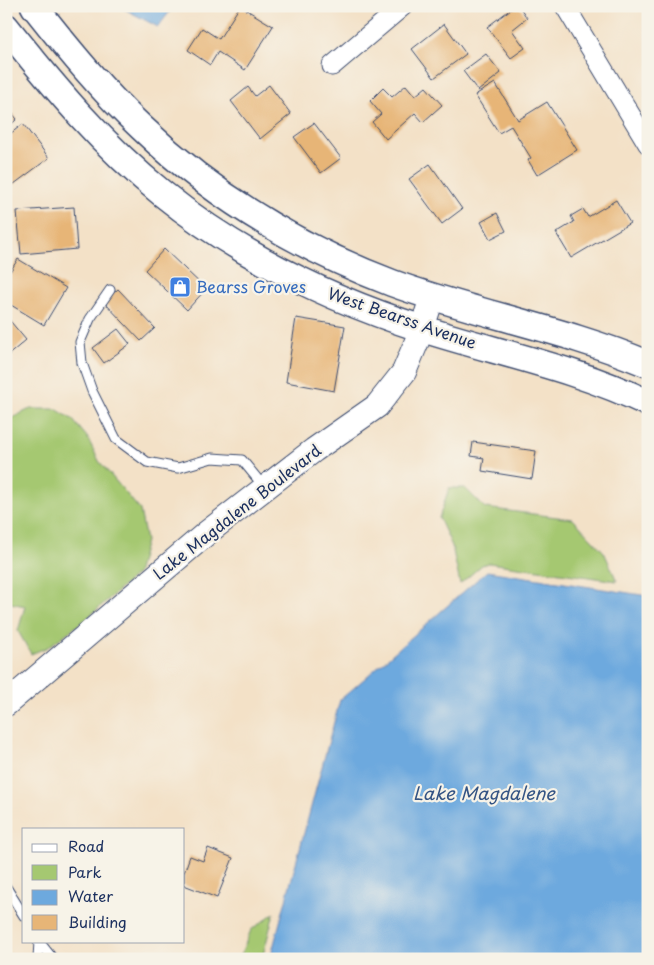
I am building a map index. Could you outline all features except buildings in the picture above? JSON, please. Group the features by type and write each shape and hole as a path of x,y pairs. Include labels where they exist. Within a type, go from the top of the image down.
{"main road":[{"name":"West Bearss Avenue","path":"34,6 73,54 130,117 181,163 247,210 315,249 392,283 432,297 590,342 648,364"},
{"name":"West Bearss Avenue","path":"6,27 75,110 101,137 163,194 205,225 265,263 314,288 422,329 602,383 648,403"}],"street":[{"path":"332,66 403,6"},
{"path":"565,6 648,144"},
{"name":"Lake Magdalene Boulevard","path":"6,704 134,594 265,488 377,406 404,372 422,329 432,297"}],"lane":[{"path":"110,290 90,319 80,342 82,364 92,391 116,439 147,462 178,468 212,458 242,460 265,488"},
{"path":"6,887 22,913"},
{"path":"38,959 40,943"},
{"path":"40,943 53,959"}],"green space":[{"path":"30,409 56,409 72,419 87,437 99,461 140,510 146,541 137,574 85,620 48,647 31,654 18,631 25,606 6,602 6,421"},
{"path":"449,488 465,488 485,508 573,519 604,552 617,581 489,563 482,565 460,584 452,546 439,518"},
{"path":"274,913 262,959 239,959 251,930"}],"water":[{"path":"119,6 174,6 158,27"},
{"name":"Lake Magdalene","path":"487,571 648,596 648,959 270,959 340,700"}],"place":[{"name":"Bearss Groves","path":"180,287"}]}
